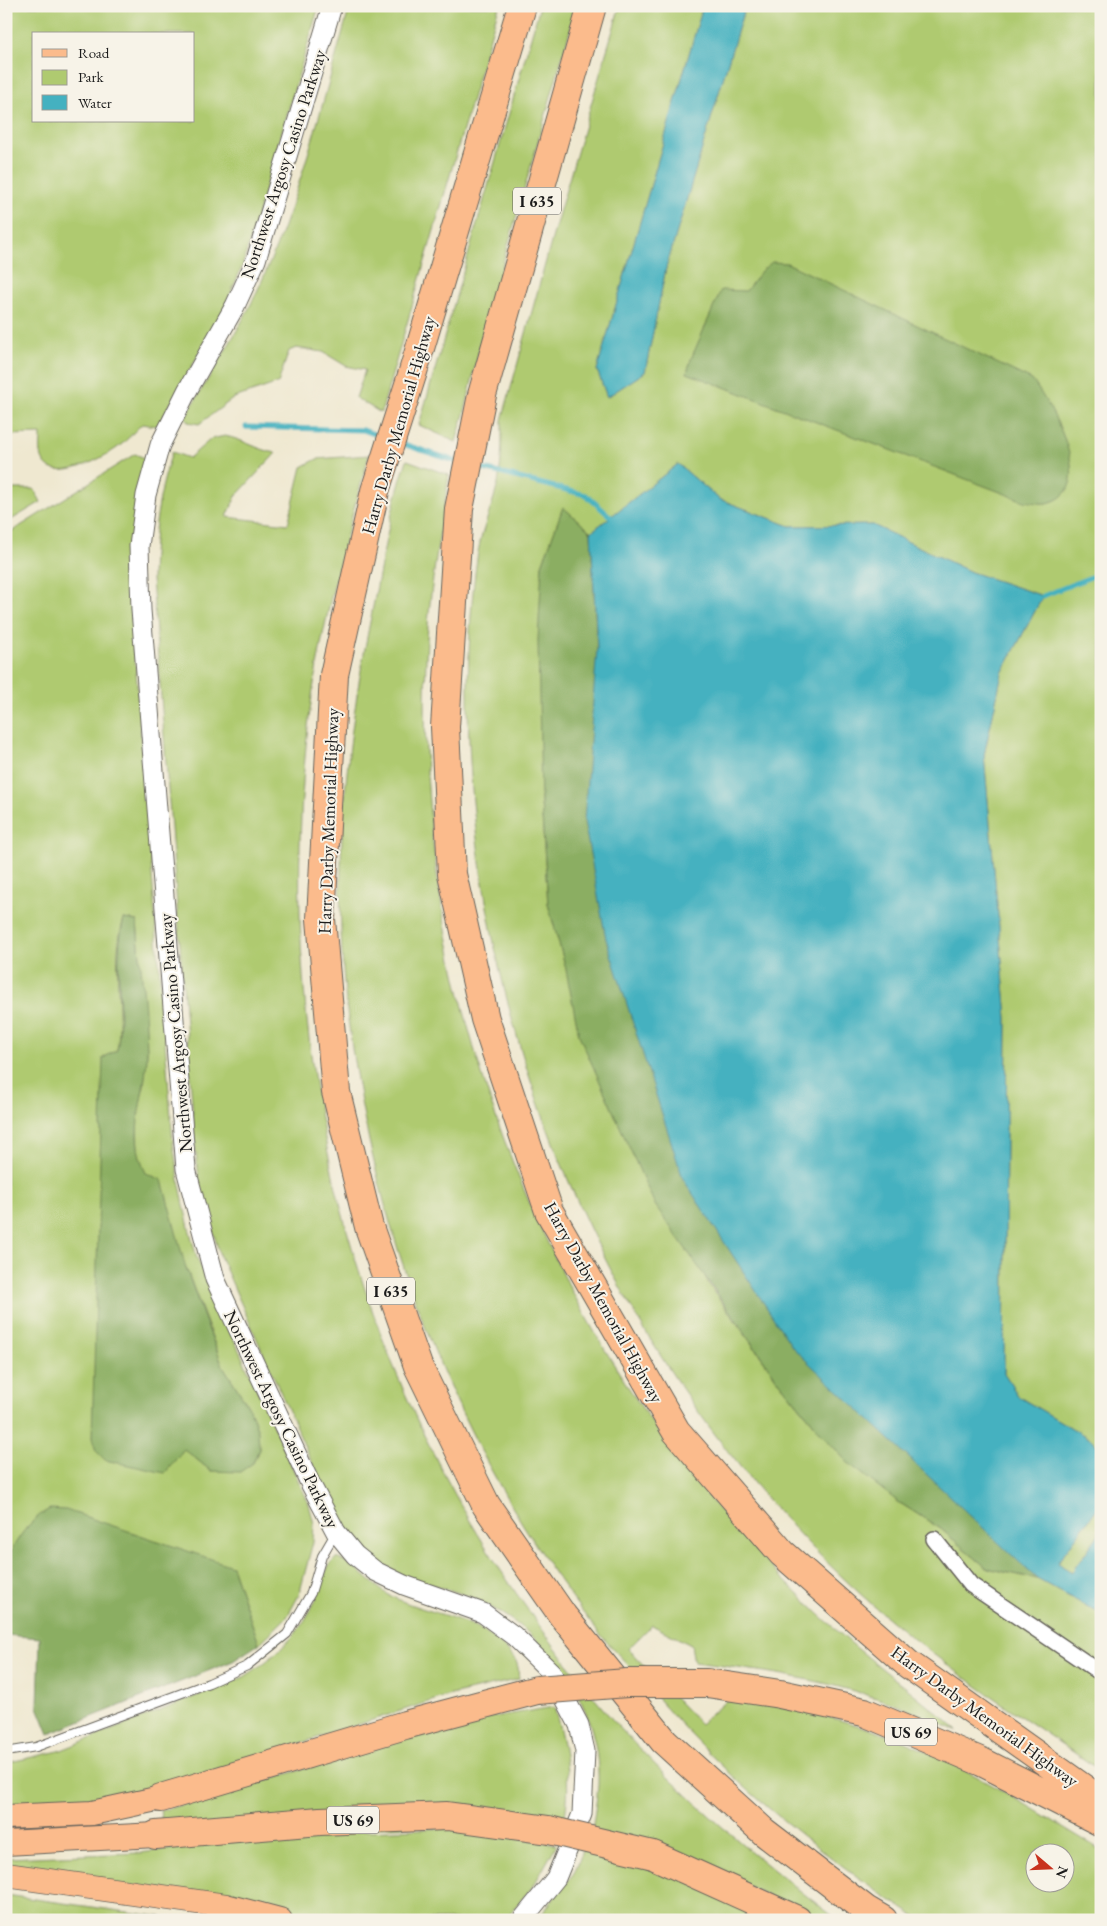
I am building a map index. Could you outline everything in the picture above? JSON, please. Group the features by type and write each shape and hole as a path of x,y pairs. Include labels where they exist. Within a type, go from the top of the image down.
{"highway":[{"name":"Harry Darby Memorial Highway","path":"522,6 412,375 375,491 334,675 321,919 336,1092 369,1228 418,1366 486,1505 563,1616 664,1741 764,1832 866,1910 883,1920"},
{"name":"Harry Darby Memorial Highway","path":"592,6 482,395 459,509 445,727 452,874 485,1019 549,1211 676,1431 782,1553 908,1664 1101,1800"},
{"name":"US 69","path":"161,1798 405,1725 537,1690 627,1683 707,1683 780,1694 864,1712 982,1762 1101,1822"},
{"name":"US 69","path":"156,1835 320,1821 447,1816 549,1830 652,1855 797,1920"}],"main road":[{"name":"US 69","path":"6,1817 92,1812 161,1798"},
{"name":"US 69","path":"6,1843 156,1835"},
{"path":"6,1875 226,1906 280,1920"}],"street":[{"name":"Northwest Argosy Casino Parkway","path":"332,6 256,260 235,306 187,390 160,445 146,495 139,546 141,610 186,1169 215,1279 310,1483 336,1532 355,1555 375,1571 404,1585 482,1613 514,1636 551,1672 579,1724 585,1751 582,1814 556,1878 522,1920"},
{"path":"934,1539 971,1585 1101,1673"}],"lane":[{"path":"6,1752 36,1747 209,1683 247,1666 287,1634 310,1593 322,1556 336,1532"}],"green space":[{"path":"6,6 319,6 242,267 222,313 158,426 142,424 124,443 109,453 88,464 63,470 53,469 45,464 41,454 41,434 6,435"},
{"path":"350,6 499,6 381,413 356,398 365,370 346,366 323,352 296,348 289,351 278,383 234,398 199,424 188,422 185,417 246,313 270,263 308,154"},
{"path":"540,6 577,6 483,332 456,442 419,425"},
{"path":"620,6 703,6 597,370 607,397 645,372 666,268 745,6 1101,6 1101,1450 1092,1440 1019,1397 1004,1374 1007,1018 984,755 1002,673 1043,596 971,572 873,525 790,526 719,499 678,464 591,532 563,508 542,565 541,802 548,904 565,965 708,1283 777,1379 821,1433 897,1501 941,1529 987,1568 1037,1579 1101,1614 1101,1771 985,1692 929,1651 875,1607 782,1516 701,1415 631,1306 573,1191 527,1070 494,945 474,817 468,687 472,602 480,544 496,491 499,474 502,420 560,210"},
{"path":"772,262 787,263 1032,380 1050,408 1067,446 1071,465 1070,482 1063,495 1047,503 1024,501 687,373 691,359 721,290 746,291 761,271"},
{"path":"225,436 276,453 236,496 227,517 288,524 302,467 317,459 369,455 331,599 310,709 306,746 300,862 303,977 316,1091 340,1203 373,1312 416,1418 469,1520 533,1617 597,1701 645,1755 697,1805 780,1875 838,1920 818,1920 716,1870 592,1831 598,1785 597,1753 589,1723 577,1694 561,1668 540,1644 517,1624 490,1607 462,1594 399,1574 365,1553 353,1540 325,1492 220,1256 200,1185 196,1154 152,579 157,515 172,452 189,458 211,439"},
{"path":"135,454 147,459 130,543 128,569 173,1143 183,1201 197,1258 309,1504 314,1524 313,1542 299,1595 287,1617 259,1644 232,1566 27,1527 6,1562 6,535","holes":["124,919 137,921 147,1051 144,1086 137,1111 138,1158 185,1265 223,1366 250,1409 258,1431 259,1449 253,1463 211,1471 184,1449 103,1058 117,1050 119,1034 117,967 120,935"]},
{"path":"407,460 449,475 433,577 427,639 427,766 440,892 465,1016 503,1137 553,1254 614,1365 686,1469 769,1565 805,1601 830,1625 958,1731 914,1712 848,1689 783,1675 694,1662 691,1645 652,1625 628,1649 700,1724 729,1698 795,1709 841,1720 885,1734 956,1765 1005,1792 1101,1850 1101,1920 924,1920 888,1899 802,1835 759,1800 718,1762 680,1724 598,1632 547,1562 501,1488 461,1410 426,1330 398,1248 374,1164 357,1078 345,992 340,900 341,853 348,759 362,667 395,500"},
{"path":"6,489 34,489 41,502 6,523"},
{"path":"563,507 591,532 597,648 1008,1550 1037,1579 987,1568 941,1529 897,1501 847,1462 821,1433 777,1379 655,1205 579,1035 565,965 548,904 541,802 538,640 542,565"},
{"path":"124,919 137,921 145,1018 146,1066 137,1127 140,1157 146,1173 162,1180 185,1265 203,1315 223,1366 250,1409 258,1431 259,1449 253,1463 240,1472 211,1471 184,1449 165,1473 105,1460 96,1451 92,1438 103,1058 117,1050 120,1017 119,952"},
{"path":"1101,1503 1101,1531 1072,1572 1057,1563"},
{"path":"50,1509 66,1510 232,1566 259,1644 233,1661 49,1734 38,1707 40,1638 6,1635 5,1586 7,1562 18,1539 30,1524"},
{"path":"336,1558 357,1569 389,1595 420,1608 467,1623 496,1639 516,1660 519,1679 447,1696 186,1780 107,1798 64,1804 6,1807 6,1763 59,1751 244,1677 277,1653 295,1634 310,1612 326,1572"},
{"path":"554,1707 566,1766 567,1795 563,1825 163,1829 160,1811 469,1721"},
{"path":"452,1828 557,1844 534,1885 504,1920 297,1920 284,1913 6,1872 6,1858 139,1853 305,1833"},
{"path":"585,1846 652,1865 776,1920 537,1920 574,1873"},
{"path":"6,1895 184,1920 6,1920"}],"water":[{"path":"703,6 745,6 666,268 645,372 607,397 597,370"},
{"path":"678,464 719,499 790,526 873,525 971,572 1043,596 1002,673 984,755 1007,1018 1004,1374 1019,1397 1092,1440 1101,1450 1101,1503 1057,1563 1072,1572 1101,1531 1101,1614 1037,1579 793,1348 683,1179 606,939 584,821 597,648 591,532"}],"waterway":[{"path":"246,427 363,430 385,438"},
{"path":"400,443 461,463"},
{"path":"476,467 586,495 611,517"},
{"path":"1043,596 1101,573"}]}
